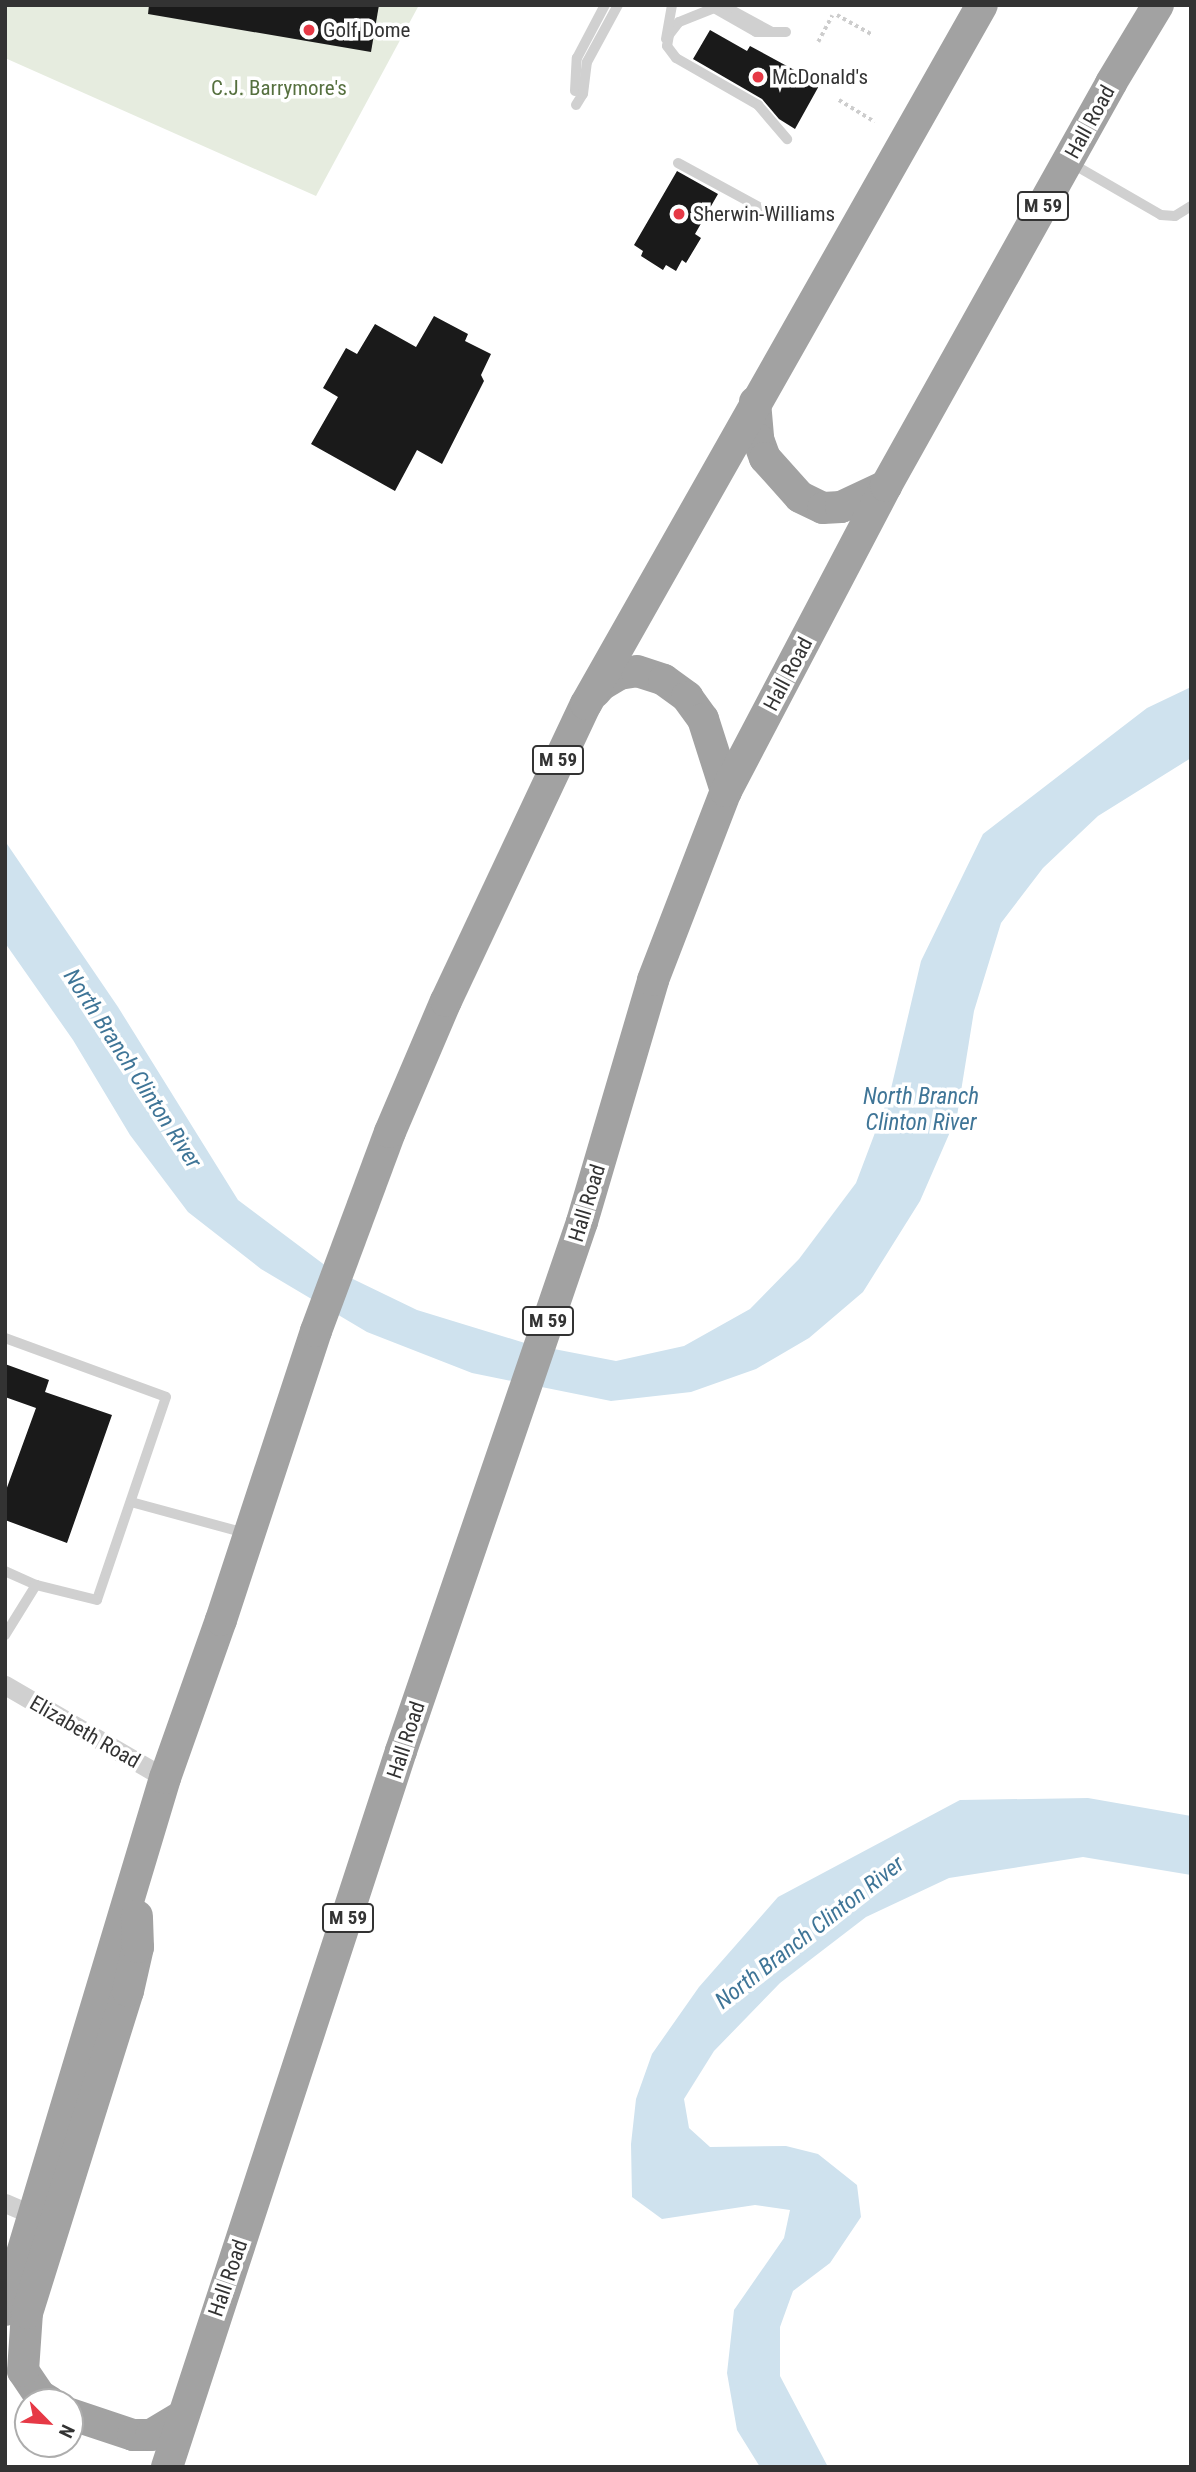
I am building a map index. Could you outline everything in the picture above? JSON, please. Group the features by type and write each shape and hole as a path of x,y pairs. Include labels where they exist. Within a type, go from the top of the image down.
{"highway":[{"name":"M 59","path":"5,2310 165,1778 316,1331 390,1132 451,989 586,704 982,5"},
{"name":"Hall Road","path":"167,2467 513,1421 582,1222 653,980 726,791 886,486 1158,5"},
{"path":"755,402 758,439 765,458 800,497 823,508 842,507 886,486"},
{"path":"586,704 601,685 619,674 637,671 664,680 687,696 703,719 726,791"},
{"path":"35,2388 23,2371 27,2313 128,1991 138,1947 136,1877"},
{"path":"84,2420 98,2426 142,2435 168,2428 183,2416"}],"street":[{"name":"Elizabeth Road","path":"5,1685 165,1778"},
{"path":"5,2203 35,2216"}],"lane":[{"path":"575,91 577,58 605,5"},
{"path":"576,105 583,94 587,62 618,5"},
{"path":"672,5 666,28 667,46 676,58 758,106 788,139"},
{"path":"722,5 770,32"},
{"path":"667,46 669,35 679,22 714,9 756,32 786,32"},
{"path":"1068,162 1161,215 1175,216 1191,206"},
{"path":"678,163 761,208"},
{"path":"5,1338 166,1397 97,1600 36,1585 5,1571"},
{"path":"131,1502 249,1535"},
{"path":"5,1635 36,1585"}],"path":[{"path":"818,42 834,15 871,34"},
{"path":"839,100 875,122"}],"green space":[{"name":"C.J. Barrymore's","path":"5,5 419,5 316,196 5,58"}],"water":[{"name":"North Branch Clinton River","path":"1191,687 1191,758 1098,816 1043,868 1001,923 974,1011 957,1116 920,1201 863,1292 809,1338 756,1369 691,1392 611,1401 472,1373 367,1332 261,1269 188,1212 130,1135 73,1040 5,943 5,841 118,1007 238,1200 326,1266 417,1310 528,1344 616,1361 684,1346 750,1309 799,1259 856,1183 890,1093 921,961 983,834 1147,708"},
{"name":"North Branch Clinton River","path":"1088,1798 1191,1816 1191,1875 1083,1857 949,1878 866,1917 780,1983 714,2051 684,2099 689,2128 710,2147 786,2146 818,2154 857,2185 861,2217 830,2263 793,2291 780,2327 780,2376 828,2467 760,2467 737,2430 727,2373 734,2310 784,2238 790,2210 755,2205 662,2219 632,2197 631,2144 636,2099 652,2054 699,1987 778,1897 960,1800"}],"building":[{"name":"Golf Dome","path":"149,5 379,5 371,52 148,14"},
{"name":"McDonald's","path":"710,30 747,51 750,46 820,84 795,129 779,119 762,99 693,59"},
{"name":"Sherwin-Williams","path":"677,171 718,194 695,234 701,238 686,263 682,260 676,271 666,265 663,270 641,256 643,251 634,245"},
{"path":"434,316 468,334 465,341 491,354 481,375 484,381 442,464 417,450 395,491 311,444 338,397 323,388 346,348 357,354 375,324 416,347"},
{"path":"5,1364 49,1380 45,1392 112,1415 67,1543 5,1520 5,1493 36,1408 5,1397"}],"place":[{"name":"Golf Dome","path":"309,30"},
{"name":"McDonald's","path":"758,77"},
{"name":"Sherwin-Williams","path":"679,214"}]}
